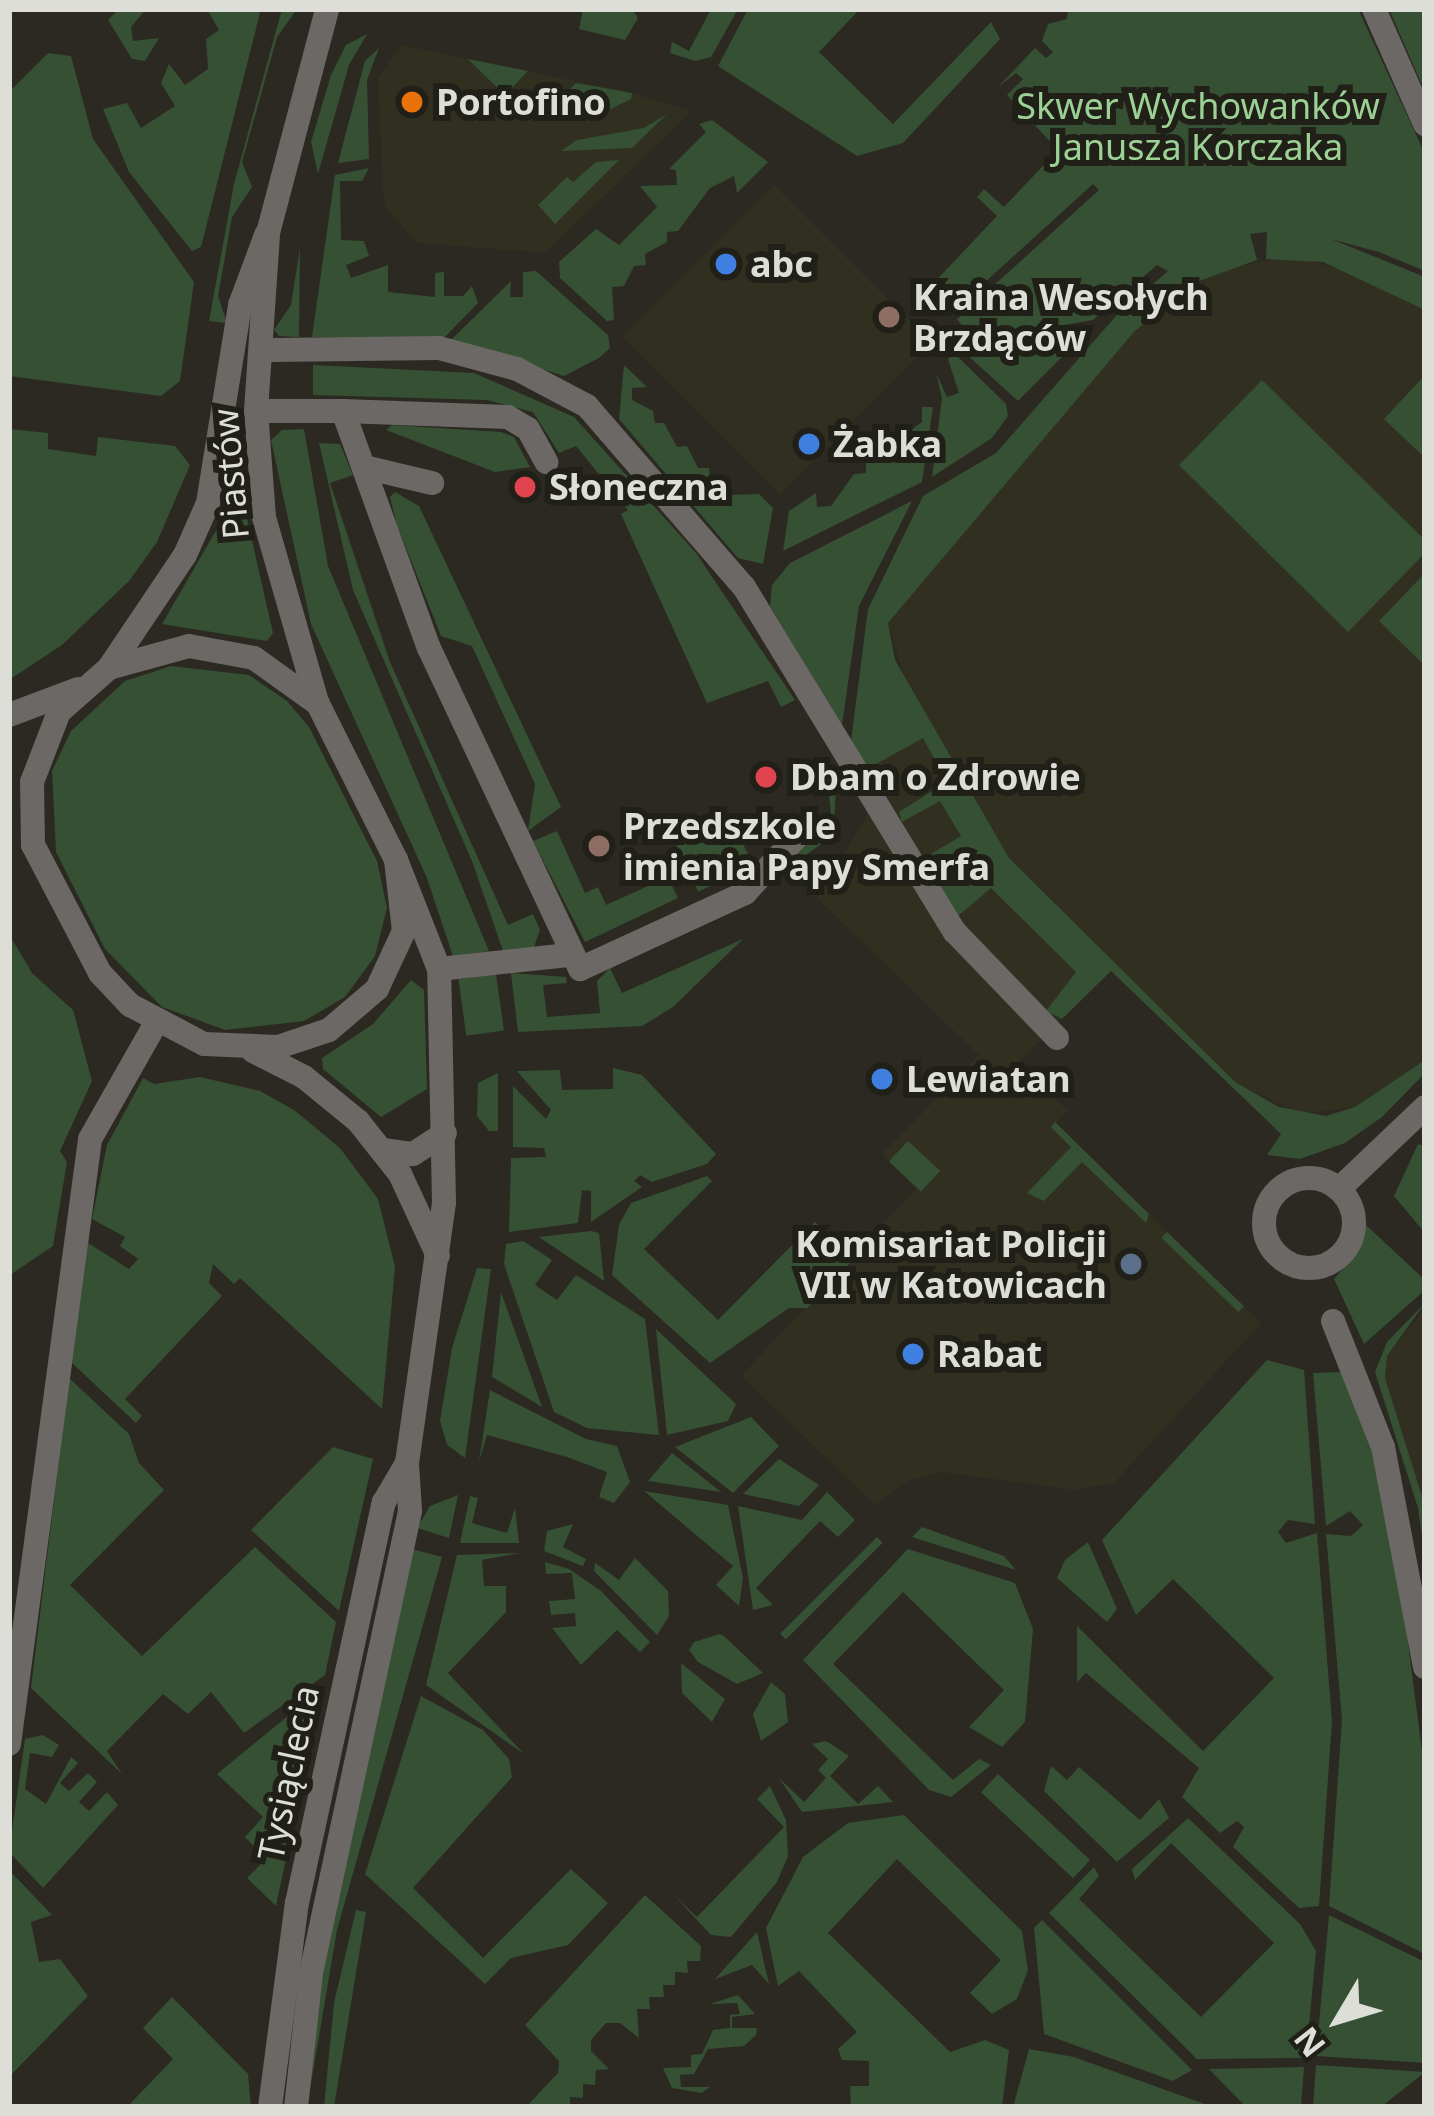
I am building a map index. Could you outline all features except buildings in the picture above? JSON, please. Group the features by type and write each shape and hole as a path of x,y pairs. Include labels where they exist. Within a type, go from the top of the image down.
{"street":[{"name":"Piastów","path":"109,668 185,555 208,503 240,305 268,233 327,9"},
{"path":"1374,9 1425,124"},
{"name":"Piastów","path":"268,233 256,411 264,517 318,704"},
{"path":"272,350 440,348 517,369 587,406 724,560 922,885 955,932 1057,1039"},
{"path":"256,411 508,417 529,429 546,462"},
{"path":"344,411 429,649 568,955 580,969 745,893 804,829"},
{"path":"368,468 432,483"},
{"path":"9,715 80,688 109,668 154,650 220,649 281,673 318,704 396,860 404,931 377,989 329,1030 253,1051"},
{"path":"33,844 36,760 80,688"},
{"path":"9,819 33,844 100,973 156,1023 204,1044 253,1051 343,1106 383,1150 439,1258"},
{"name":"Tysiąclecia","path":"296,2107 311,1973 410,1510 407,1463 439,1258 445,1133 439,969 396,860"},
{"path":"439,969 568,955"},
{"path":"9,1744 90,1139 156,1023"},
{"path":"1339,1189 1425,1107"},
{"path":"383,1150 413,1154 445,1133"},
{"path":"1334,1321 1383,1447 1425,1667"},
{"name":"Tysiąclecia","path":"270,2107 296,1903 384,1502 407,1463"}],"shaded area":[{"path":"402,45 632,93 692,111 545,253 417,243 385,207 382,179 378,78"},
{"path":"774,185 932,343 780,494 623,336"},
{"path":"1289,255 1357,274 1425,310 1425,1060 1355,1107 1300,1114 1235,1082 1113,968 1018,1062 1068,1111 1056,1123 1261,1323 1114,1483 1075,1490 941,1472 908,1481 875,1505 741,1376 916,1189 882,1154 979,1055 817,898 880,793 867,769 922,737 888,623 1133,333 1216,271"},
{"path":"1425,1308 1425,1506 1385,1378 1387,1356"}],"green space":[{"path":"119,9 146,9 131,27 133,41 159,38 145,61 132,59 108,20"},
{"path":"207,9 261,9 201,247 192,251 129,172 103,109 127,103 141,128 175,106 161,83 169,64 185,85 208,69 206,39 219,30"},
{"path":"282,9 297,9 277,37 242,162 252,187 232,217 218,296 227,323 209,321 234,184"},
{"path":"583,9 632,9 638,18 625,40 579,29"},
{"path":"711,9 738,9 711,57 695,61 670,53 672,42 689,51"},
{"path":"748,9 860,9 819,52 893,124 991,22 1000,39 903,143 857,156 718,66"},
{"name":"Skwer Wychowanków Janusza Korczaka","path":"1068,9 1358,9 1425,154 1425,271 1331,239 1425,277 1425,310 1323,262 1266,259 1267,232 1250,234 1257,260 1191,284 1133,333 888,623 895,660 1009,858 1235,1082 1279,1107 1326,1116 1355,1107 1425,1060 1425,1073 1382,1117 1345,1143 1300,1159 1267,1155 1281,1134 1111,971 1062,1019 1046,1011 1076,972 991,888 958,916 919,861 961,836 940,801 902,822 899,812 947,782 923,738 867,769 851,741 868,609 923,496 996,453 1116,316 1168,271 1157,265 1093,320 974,341 957,319 1099,190 1093,184 951,313 927,290 997,216 977,197 984,189 1004,207 1058,150 1007,95 1023,79 1016,73 998,87 1035,48 1046,58 1053,52 1042,41 1048,24 1067,19"},
{"path":"1389,9 1425,9 1425,91 1418,76"},
{"path":"367,34 349,65 318,174 311,142 331,75 346,45"},
{"path":"379,48 367,80 369,159 338,163 365,61"},
{"path":"48,53 71,56 93,139 194,282 180,381 161,396 9,376 9,92"},
{"path":"468,59 528,71 510,90 523,103 518,108"},
{"path":"576,83 632,93 631,99 607,111 547,113"},
{"path":"667,114 632,148 561,151 577,140 644,128"},
{"path":"712,120 768,162 737,193 734,176 710,188 678,231 667,232 667,242 645,254 646,265 634,266 624,286 612,287 614,320 607,321 560,278 559,262 596,229 619,245 657,207 640,186 677,185 676,170 669,169 706,132 699,124"},
{"path":"619,160 555,224 538,205 567,177 573,182 596,162"},
{"path":"369,168 362,181 340,181 341,240 364,241 369,256 346,265 351,278 388,265 388,292 435,297 435,273 444,272 444,296 463,296 472,286 478,303 443,339 312,337 335,175"},
{"path":"300,248 299,337 279,336 274,330 291,305"},
{"path":"536,271 608,335 610,348 599,358 564,376 451,340 511,281 510,297 523,297 523,272"},
{"path":"1084,328 1089,330 1018,401 964,352"},
{"path":"954,353 1006,404 1008,416 992,438 932,477 942,398 936,373 947,397 959,393 948,359"},
{"path":"313,365 474,373 574,417 696,553 795,700 781,707 768,681 707,703 621,514 628,510 576,446 559,453 533,412 487,400 313,395"},
{"path":"624,365 647,387 632,388 632,400 653,411 655,423 664,423 677,447 687,446 698,468 709,468 710,482 725,480 727,495 759,494 773,508 763,564 738,558 619,419"},
{"path":"1425,375 1425,458 1384,419"},
{"path":"1262,380 1425,540 1425,553 1348,632 1179,465"},
{"path":"922,407 933,407 922,482 783,551 789,511 816,493 817,507 831,506 854,474 866,473 866,463 922,422"},
{"path":"392,425 501,432 514,437 530,467 495,472 386,430"},
{"path":"9,429 48,433 48,449 96,456 98,437 175,446 190,465 157,542 129,581 62,645 9,680"},
{"path":"304,429 328,566 489,951 453,956 427,878 311,624 271,440 282,430"},
{"path":"319,443 340,444 353,475 330,483 390,662 508,925 533,914 540,930 534,947 503,951 472,861 353,590"},
{"path":"395,492 419,506 561,807 528,831 535,784 472,646 441,636 397,525 390,497"},
{"path":"912,501 859,606 842,725 770,606 772,585 790,563"},
{"path":"229,508 246,514 273,633 267,641 162,624"},
{"path":"1425,573 1425,666 1379,621"},
{"path":"171,666 249,675 287,701 309,727 377,861 387,908 375,956 345,997 304,1021 225,1030 162,1007 105,949 56,852 52,771 71,731 125,681"},
{"path":"828,759 837,775 833,836 777,875 831,815 827,773 813,777 810,769"},
{"path":"731,818 753,866 698,892 676,844"},
{"path":"557,831 585,893 598,887 606,905 668,877 678,898 585,942 533,841"},
{"path":"9,934 32,973 73,1010 92,1081 60,1151 67,1162 53,1246 10,1275"},
{"path":"743,939 673,1007 642,1026 518,1032 511,973 566,977 567,983 543,985 547,1017 600,1013 597,981 610,968 622,993"},
{"path":"496,974 504,1030 466,1036 458,979"},
{"path":"411,980 424,990 427,1089 381,1117 323,1069 322,1058 373,1024"},
{"path":"613,1068 642,1075 716,1154 707,1164 652,1182 640,1175 634,1181 642,1187 591,1222 591,1191 582,1190 578,1223 509,1232 511,1158 546,1157 544,1148 513,1147 513,1086 546,1119 551,1110 517,1071 560,1070 562,1090 613,1089"},
{"path":"498,1073 498,1131 489,1131 477,1116 478,1083"},
{"path":"200,1077 260,1091 294,1110 340,1148 378,1199 395,1267 382,1409 240,1278 234,1284 213,1264 209,1283 222,1296 125,1399 142,1416 136,1423 72,1363 88,1243 129,1269 138,1259 120,1246 125,1237 92,1219 107,1145 143,1078 154,1084"},
{"path":"1055,1122 1149,1214 1146,1223 1082,1162 1044,1201 1027,1193 1071,1147 1051,1127"},
{"path":"908,1141 940,1171 921,1191 889,1161"},
{"path":"1418,1144 1425,1146 1425,1233 1394,1196"},
{"path":"707,1176 712,1181 644,1249 718,1320 815,1222 854,1259 807,1308 789,1308 710,1363 612,1275 619,1225 631,1203"},
{"path":"1366,1225 1425,1280 1425,1290 1364,1344 1334,1279 1357,1253"},
{"path":"591,1231 599,1233 604,1281 539,1237"},
{"path":"1167,1232 1244,1306 1238,1312 1161,1238"},
{"path":"523,1241 552,1260 535,1285 557,1300 576,1275 645,1319 659,1435 587,1428 554,1412 504,1264 506,1244"},
{"path":"477,1268 491,1269 465,1458 447,1445 440,1421 452,1348"},
{"path":"501,1292 542,1407 492,1377"},
{"path":"1425,1303 1387,1356 1385,1378 1425,1506 1425,1555 1418,1508 1375,1372 1387,1342"},
{"path":"656,1329 736,1404 728,1421 667,1435"},
{"path":"1267,1360 1304,1370 1315,1524 1288,1520 1278,1532 1286,1543 1317,1533 1332,1721 1319,1906 1299,1908 1233,1847 1244,1827 1237,1821 1220,1833 1182,1797 1199,1768 1086,1673 1077,1682 1077,1626 1203,1751 1274,1678 1173,1579 1136,1615 1102,1540"},
{"path":"1342,1372 1370,1445 1398,1566 1425,1774 1425,1954 1329,1906 1342,1720 1326,1534 1351,1536 1363,1525 1350,1511 1326,1526 1313,1373"},
{"path":"69,1378 129,1434 139,1463 164,1490 70,1585 142,1656 255,1547 336,1622 325,1675 244,1733 211,1692 188,1714 163,1694 107,1751 122,1774 31,1688"},
{"path":"490,1390 586,1439 617,1446 630,1482 614,1503 599,1497 607,1472 567,1457 487,1435 479,1461"},
{"path":"751,1417 779,1446 733,1493 675,1447"},
{"path":"333,1447 373,1459 339,1611 251,1530"},
{"path":"672,1453 721,1492 648,1481"},
{"path":"779,1459 819,1485 799,1506 743,1494"},
{"path":"644,1491 728,1505 743,1578 739,1606 716,1585 733,1566"},
{"path":"827,1492 855,1520 838,1537 820,1521 756,1588 773,1605 753,1610 738,1506 802,1520"},
{"path":"458,1495 449,1538 417,1528 430,1506"},
{"path":"470,1496 478,1498 472,1523 507,1533 515,1508 519,1543 460,1543"},
{"path":"573,1524 563,1547 586,1559 583,1566 544,1551 547,1531"},
{"path":"922,1527 1004,1556 1016,1570 912,1537"},
{"path":"877,1537 883,1543 786,1640 780,1634"},
{"path":"1088,1542 1117,1609 1107,1622 1057,1578 1065,1560"},
{"path":"412,1549 442,1557 337,1930 307,2107 314,2012"},
{"path":"908,1549 1015,1583 1033,1629 1025,1722 1002,1747 969,1727 1004,1690 903,1592 833,1664 953,1780 979,1759 991,1765 951,1797 929,1790 803,1660"},
{"path":"520,1553 482,1560 484,1586 506,1586 506,1612 448,1673 524,1754 426,1685 457,1555"},
{"path":"635,1558 668,1591 669,1616 657,1635 594,1571 595,1563 619,1580"},
{"path":"545,1562 569,1569 601,1591 650,1642 640,1652 617,1630 581,1665 552,1628 576,1626 575,1613 551,1615 549,1601 575,1599 572,1573 546,1574"},
{"path":"720,1634 763,1673 737,1684 698,1662 689,1650 694,1642"},
{"path":"681,1663 725,1699 712,1722 682,1693"},
{"path":"771,1682 785,1694 788,1722 761,1741 753,1714"},
{"path":"322,1688 276,1906 247,1878 266,1859 245,1837 263,1817 217,1774"},
{"path":"421,1696 483,1730 509,1759 512,1777 413,1888 483,1958 571,1869 608,1903 568,1945 511,1958 485,1984 365,1874"},
{"path":"43,1735 59,1745 52,1757 30,1753 25,1789 46,1804 71,1757 78,1763 60,1783 69,1791 88,1773 97,1782 79,1802 89,1811 107,1792 118,1805 43,1888 9,1852 25,1739"},
{"path":"826,1741 849,1756 830,1776 858,1804 878,1786 893,1802 802,1812 779,1778 804,1802 826,1778 818,1770 828,1759 812,1744"},
{"path":"1051,1766 1067,1780 1079,1767 1140,1820 1159,1799 1169,1818 1117,1862 1044,1791"},
{"path":"998,1774 1090,1860 1073,1878 981,1792"},
{"path":"770,1786 786,1820 788,1856 777,1882 731,1937 711,1935 673,1894 697,1917 784,1827 757,1799"},
{"path":"904,1815 1022,1931 1028,1970 1017,1999 992,2014 970,1993 1001,1960 897,1859 828,1933 950,2052 985,2040 1009,2050 1002,2107 851,2107 850,2086 869,2086 869,2061 842,2060 838,2049 857,2032 799,1971 778,1986 766,1928 803,1857 848,1823"},
{"path":"1188,1818 1300,1924 1316,1951 1306,2058 1197,2059 1049,1913 1094,1867 1099,1876 1079,1899 1201,2017 1274,1943 1171,1843 1135,1880 1132,1869"},
{"path":"9,1870 52,1915 31,1922 39,1962 60,1959 88,1996 9,2077"},
{"path":"645,1895 701,1946 700,1961 687,1961 688,1973 675,1972 675,1985 663,1985 664,1997 649,1997 650,2009 637,2009 639,2038 620,2023 606,2023 591,2040 591,2051 609,2069 596,2070 595,2085 583,2084 583,2098 570,2097 570,2107 526,2107 558,2073 559,2061 525,2025"},
{"path":"356,1910 366,1912 334,2107 324,2107 334,2003"},
{"path":"1329,1915 1425,1962 1425,2063 1316,2056"},
{"path":"1042,1920 1192,2070 1173,2081 1044,2034 1034,1928"},
{"path":"757,1932 769,1984 752,1965 715,1979"},
{"path":"738,1995 755,2014 732,2017 732,2028 757,2028 756,2035 744,2046 708,2049 694,2074 680,2075 681,2087 710,2087 702,2093 672,2088 663,2068 691,2067 691,2055 702,2054 713,2030 730,2028 730,2015 740,2014 737,2003 710,2004"},
{"path":"172,1997 248,2074 251,2107 127,2107 173,2059 143,2028"},
{"path":"1029,2049 1074,2057 1213,2107 1013,2107"},
{"path":"1316,2065 1425,2072 1381,2107 1313,2107"},
{"path":"1304,2067 1301,2107 1246,2107 1209,2069"}],"place":[{"name":"Portofino","path":"412,102"},
{"name":"abc","path":"726,264"},
{"name":"Kraina Wesołych Brzdąców","path":"889,317"},
{"name":"Żabka","path":"809,444"},
{"name":"Słoneczna","path":"525,487"},
{"name":"Dbam o Zdrowie","path":"766,777"},
{"name":"Przedszkole imienia Papy Smerfa","path":"599,846"},
{"name":"Lewiatan","path":"882,1079"},
{"name":"Komisariat Policji VII w Katowicach","path":"1131,1264"},
{"name":"Rabat","path":"913,1354"}]}
